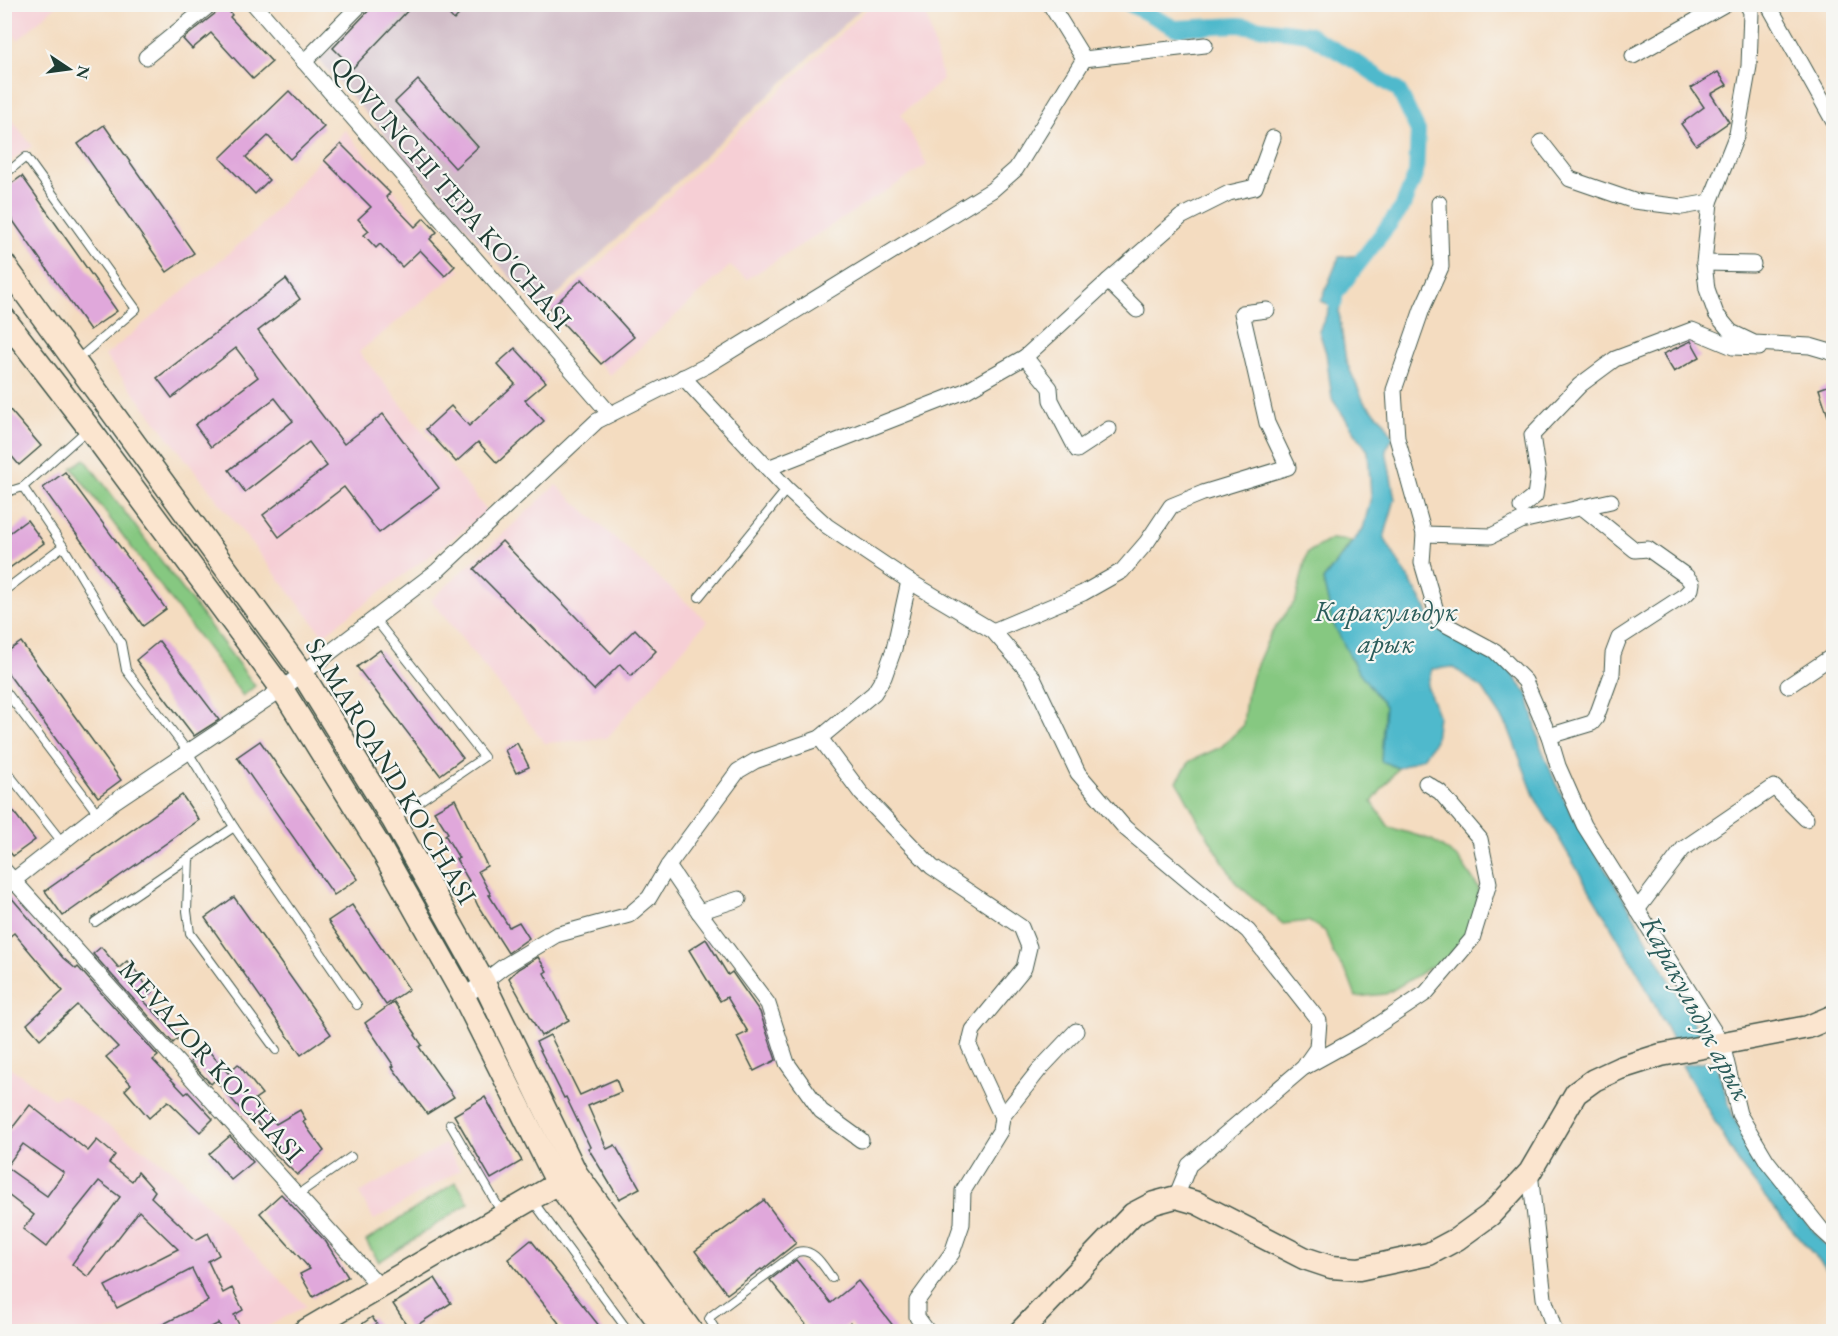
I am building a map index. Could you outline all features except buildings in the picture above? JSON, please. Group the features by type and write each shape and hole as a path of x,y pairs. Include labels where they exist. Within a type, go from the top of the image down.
{"main road":[{"name":"SAMARQAND KO'CHASI","path":"4,264 302,673 393,820 483,981 567,1178 692,1332"},
{"name":"SAMARQAND KO'CHASI","path":"4,318 89,428 282,689 380,847 567,1178 666,1332"},
{"path":"1020,1332 1133,1214 1154,1203 1176,1197 1197,1203 1304,1258 1330,1267 1359,1269 1429,1254 1457,1239 1490,1215 1530,1172 1576,1093 1593,1080 1661,1055 1808,1027 1833,1016"},
{"path":"303,1332 567,1178"}],"street":[{"path":"146,57 211,4"},
{"name":"QOVUNCHI TEPA KO'CHASI","path":"254,4 610,414"},
{"path":"304,62 361,4"},
{"path":"1050,4 1084,59"},
{"path":"1633,56 1725,4"},
{"path":"1747,4 1751,12 1749,66 1737,134 1710,202 1704,263 1707,289 1716,314 1731,332 1754,343 1810,346 1833,353"},
{"path":"1768,4 1833,122"},
{"path":"1084,59 1205,45"},
{"path":"8,879 98,814 282,689 438,571 597,421 706,366 992,190 1016,169 1084,59"},
{"path":"768,468 965,391 1025,357 1181,217 1229,193 1255,187 1273,138"},
{"path":"1541,142 1570,179 1581,183 1634,201 1682,207 1710,202"},
{"path":"1440,203 1441,267 1422,309 1394,390 1397,438 1424,534 1422,563 1438,621 1495,651 1525,681 1584,825 1722,1044 1739,1114 1767,1161 1833,1241"},
{"path":"1704,263 1753,264"},
{"path":"1108,281 1137,310"},
{"path":"993,631 1083,593 1122,571 1147,542 1171,506 1203,493 1288,467 1267,423 1242,313 1267,310"},
{"path":"1521,507 1535,496 1538,475 1532,435 1580,385 1614,359 1692,330 1734,347 1810,346"},
{"path":"1025,357 1050,388 1051,399 1077,450 1108,429"},
{"path":"683,377 787,489 827,526 909,581 993,631 1032,676 1078,773 1125,828 1248,931 1319,1021 1317,1048 1303,1068"},
{"path":"1424,534 1491,536 1521,521 1611,501"},
{"path":"1549,736 1592,723 1596,718 1612,674 1613,654 1619,638 1685,596 1691,589 1692,583 1686,576 1648,549 1635,550 1582,507"},
{"path":"464,997 527,951 556,935 629,915 649,898 668,866 738,771 755,761 820,738 874,693 884,677 894,649 909,581"},
{"path":"1788,686 1833,655"},
{"path":"820,738 861,793 932,867 1021,927 1029,947 1024,968 973,1030 969,1046 1002,1117"},
{"path":"1176,1197 1189,1164 1303,1068 1363,1035 1426,993 1472,939 1489,883 1480,839 1440,792 1426,783"},
{"path":"1637,910 1683,849 1774,787 1806,819"},
{"path":"668,866 699,912 768,1004 787,1063 821,1110 861,1140"},
{"name":"MEVAZOR KO'CHASI","path":"8,879 380,1287"},
{"path":"699,912 739,899"},
{"path":"928,1332 917,1317 917,1301 952,1252 962,1224 963,1191 1000,1131 1002,1117 1039,1070 1076,1031"},
{"path":"1530,1172 1544,1298 1555,1332"}],"lane":[{"path":"4,175 26,157 136,309 76,360"},
{"path":"5,491 23,487 89,428"},
{"path":"23,487 63,546 121,643 126,670 188,752 234,827 357,1005"},
{"path":"699,597 787,489"},
{"path":"4,591 63,546"},
{"path":"375,619 484,757 393,820"},
{"path":"4,689 98,814"},
{"path":"4,768 62,842"},
{"path":"95,922 234,827"},
{"path":"189,858 187,911 190,933 276,1050"},
{"path":"450,1124 503,1215"},
{"path":"297,1194 351,1157"},
{"path":"531,1199 629,1332"},
{"path":"717,1332 710,1323 711,1316 797,1252 804,1250 812,1253 832,1278"}],"shaded area":[{"path":"4,5 57,5 18,40 5,24"},
{"path":"373,5 865,5 540,311 319,60"},
{"path":"871,5 924,5 943,80 901,114 927,165 747,279 730,266 610,375 550,309"},
{"path":"5,110 32,146 4,164"},
{"path":"345,130 460,271 359,352 488,512 323,635 105,356 259,228"},
{"path":"556,485 707,621 607,738 545,743 431,600"},
{"path":"4,1063 54,1099 62,1094 173,1170 306,1306 259,1331 5,1331"},
{"path":"445,1144 460,1170 374,1220 359,1193"}],"green space":[{"path":"85,459 255,686 243,696 72,468"},
{"path":"1331,539 1352,541 1323,580 1333,623 1345,641 1351,660 1385,706 1381,760 1398,768 1372,802 1389,827 1432,840 1459,859 1479,889 1475,916 1468,933 1448,957 1386,994 1356,997 1348,976 1333,953 1325,931 1308,921 1283,924 1236,883 1177,781 1190,761 1221,747 1243,726 1246,698 1252,676 1270,635 1296,600 1307,553"},
{"path":"456,1182 469,1203 379,1262 366,1241"}],"water":[{"name":"Каракульдук арык","path":"1366,255 1344,281 1339,313 1346,361 1364,402 1384,421 1393,437 1386,450 1395,499 1384,538 1424,604 1433,627 1463,638 1501,659 1528,695 1541,747 1556,784 1578,825 1632,912 1700,1035 1672,1039 1638,972 1535,798 1508,727 1483,689 1453,667 1432,669 1427,686 1438,715 1435,740 1424,757 1398,768 1381,761 1385,706 1356,668 1333,623 1323,580 1363,529 1371,497 1368,451 1332,399 1326,353 1319,331 1331,305 1321,301 1339,257"},
{"name":"Каракульдук арык","path":"1715,1061 1733,1116 1759,1163 1833,1255 1833,1277 1740,1165 1682,1065"}],"waterway":[{"name":"Каракульдук арык","path":"1129,4 1175,28 1239,25 1308,34 1361,65 1399,91 1418,131 1416,173 1402,208 1335,294 1335,302"}]}
